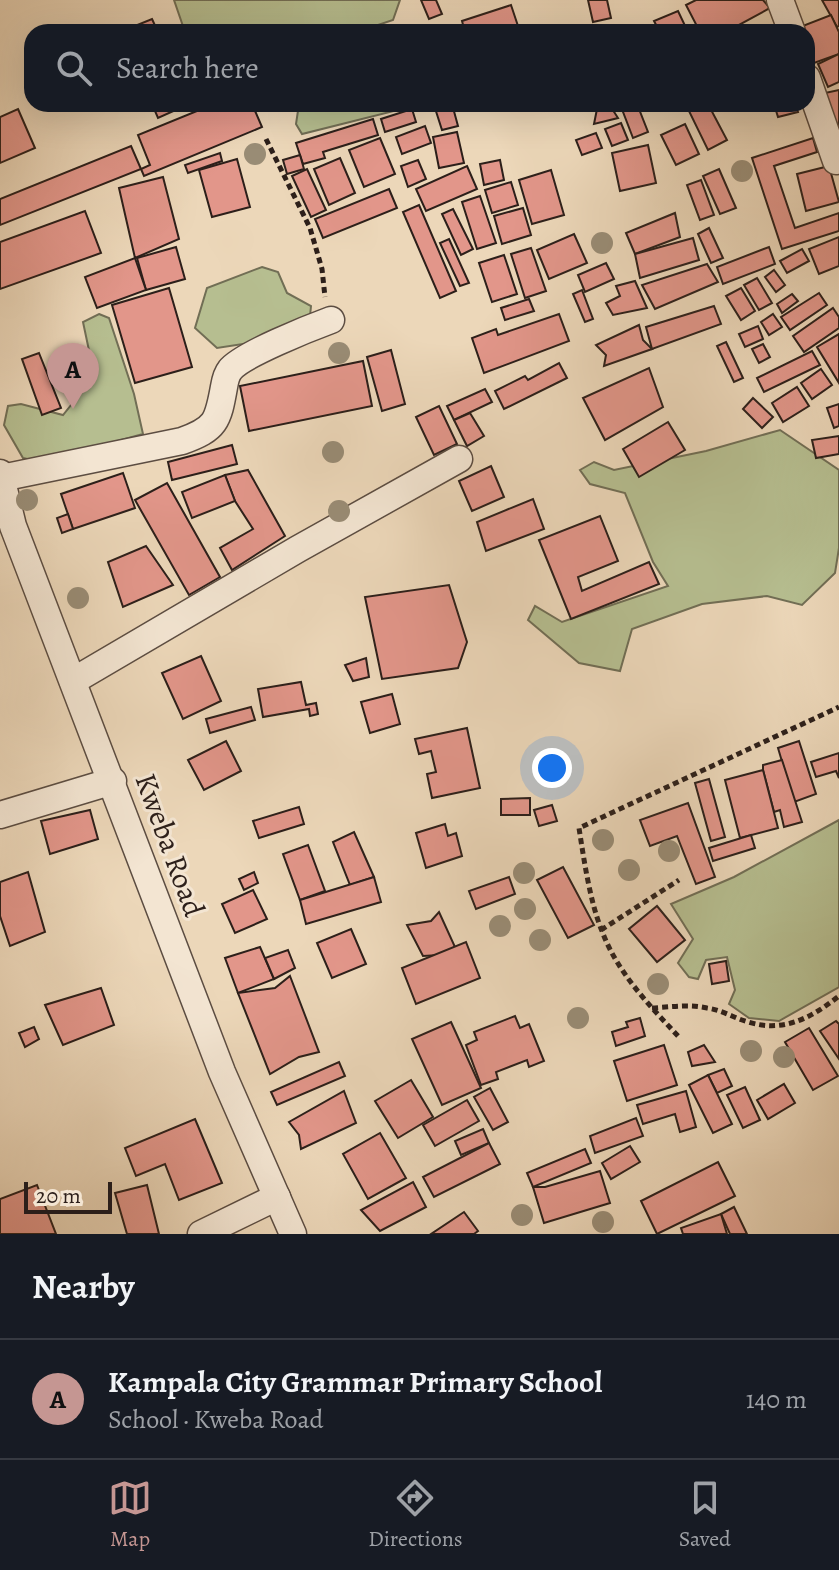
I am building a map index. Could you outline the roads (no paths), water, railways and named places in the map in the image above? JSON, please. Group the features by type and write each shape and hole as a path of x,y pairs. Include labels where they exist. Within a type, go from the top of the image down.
{"street":[{"path":"780,0 789,24"},
{"path":"815,101 836,161"},
{"path":"1,475 182,441 201,434 212,426 220,414 226,378 239,362 329,321"},
{"path":"73,681 459,459"},
{"name":"Kweba Road","path":"1,475 7,528 113,781 222,1072 293,1234"},
{"path":"0,815 113,781"},
{"path":"201,1234 277,1197"}],"place":[{"name":"Kampala City Grammar Primary School","path":"73,409"}]}
